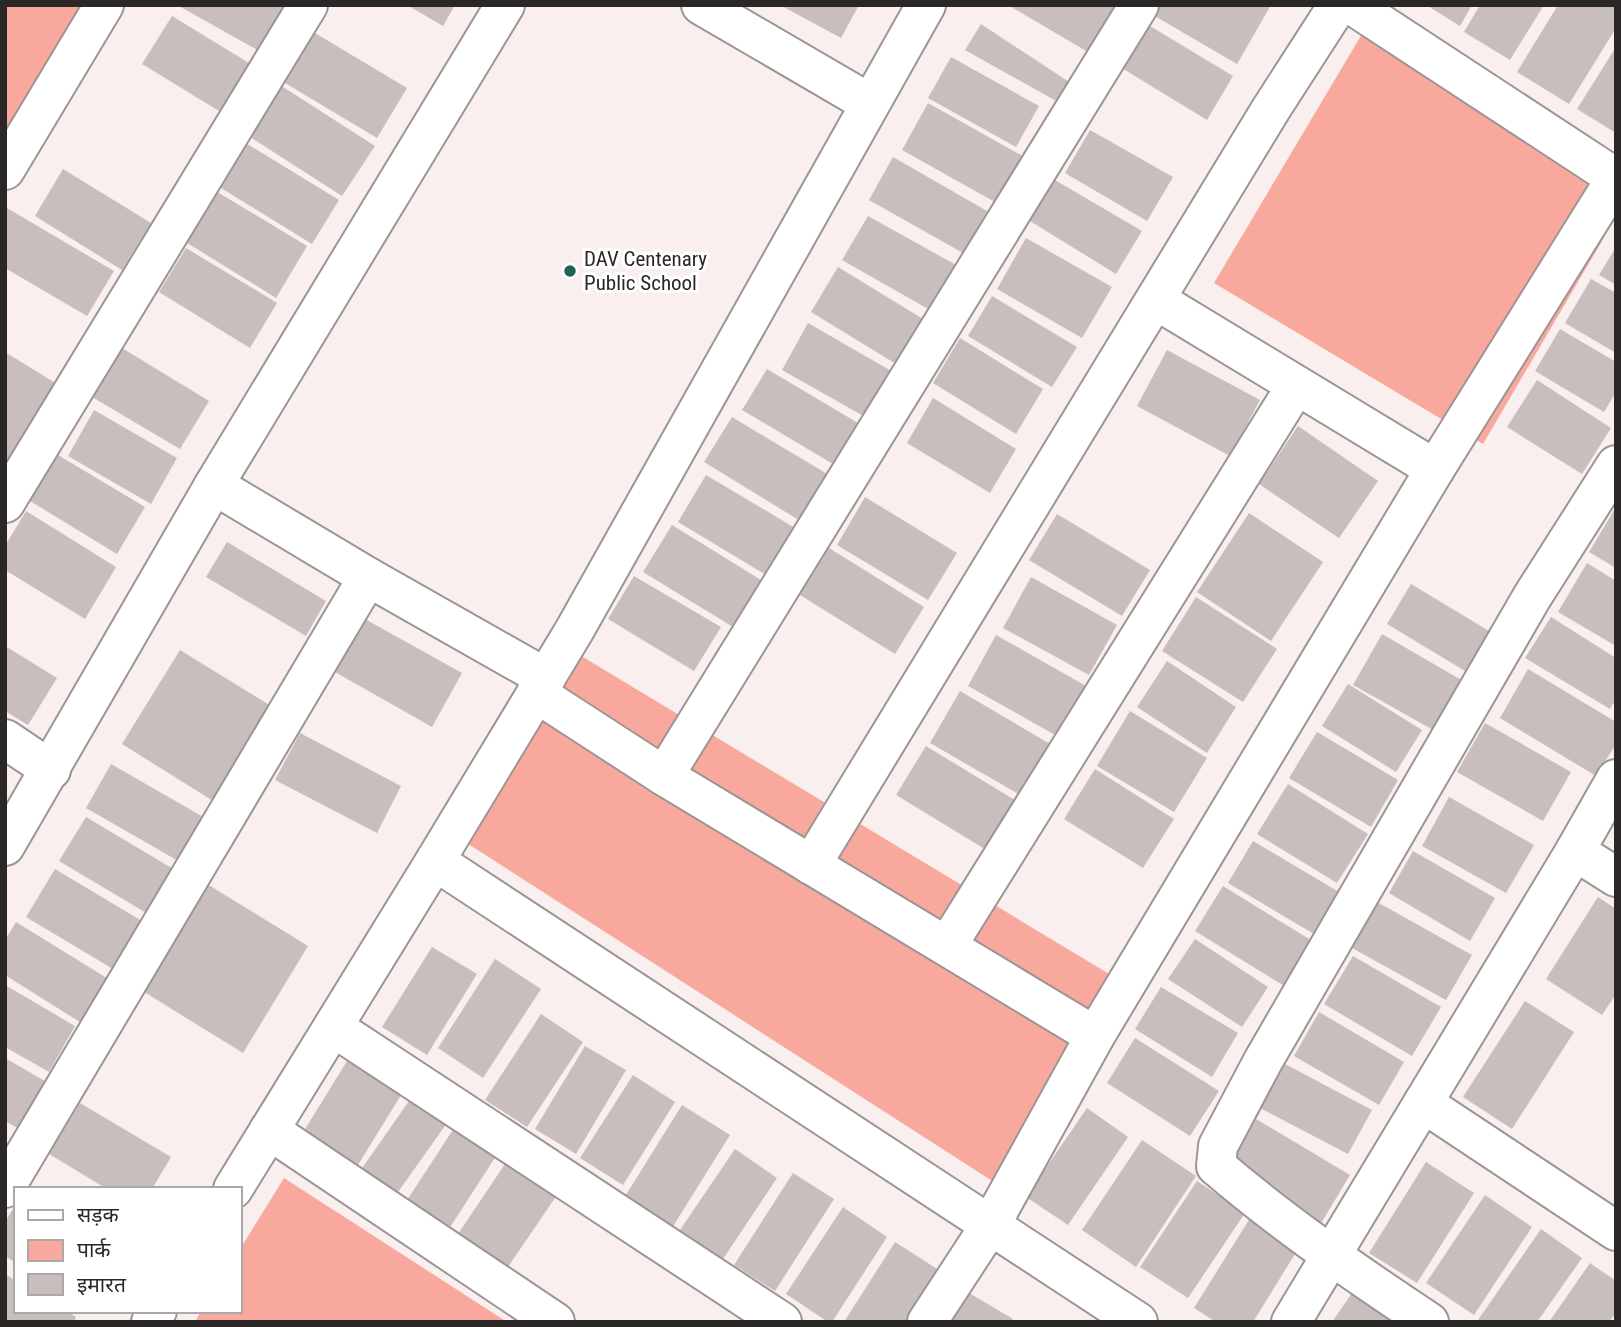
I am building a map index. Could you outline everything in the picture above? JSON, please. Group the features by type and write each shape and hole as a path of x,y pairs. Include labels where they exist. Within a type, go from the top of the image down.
{"street":[{"path":"5,170 104,5"},
{"path":"5,503 308,5"},
{"path":"5,846 214,485 505,5"},
{"path":"234,1187 541,685 926,5"},
{"path":"664,776 1139,5"},
{"path":"811,865 1271,109 1338,5"},
{"path":"927,1322 991,1224 1095,1037 1435,469 1616,178 1352,5"},
{"path":"708,7 869,103"},
{"path":"1156,300 1435,469"},
{"path":"947,946 1296,386"},
{"path":"1429,1322 1329,1256 1216,1166 1218,1146 1263,1061 1532,597 1616,465"},
{"path":"214,485 541,685 664,776 1095,1037"},
{"path":"5,1188 368,577"},
{"path":"5,740 51,770"},
{"path":"1291,1322 1616,779"},
{"path":"1575,851 1616,877"},
{"path":"435,861 1138,1322"},
{"path":"333,1027 782,1322"},
{"path":"1423,1103 1616,1231"},
{"path":"269,1130 555,1322"}],"green space":[{"path":"5,5 83,5 5,142"},
{"path":"1378,7 1616,160 1616,217 1483,444 1214,283"},
{"path":"578,654 1139,992 1011,1193 462,840"},
{"path":"284,1178 507,1322 195,1322 200,1313 242,1313 242,1246"}],"building":[{"path":"177,5 287,5 261,52"},
{"path":"407,5 455,5 443,26"},
{"path":"780,5 859,5 841,38"},
{"path":"1008,5 1120,5 1093,55"},
{"path":"1159,5 1271,5 1237,64 1153,15"},
{"path":"1426,5 1472,5 1460,26"},
{"path":"1480,5 1544,5 1510,60 1464,32"},
{"path":"1558,5 1616,5 1616,28 1569,104 1517,72"},
{"path":"172,16 249,63 219,111 142,64"},
{"path":"1145,23 1233,76 1207,120 1120,67"},
{"path":"981,24 1069,82 1058,102 965,50"},
{"path":"315,33 407,88 377,138 285,83"},
{"path":"1616,47 1616,133 1577,109"},
{"path":"951,57 1039,106 1016,147 928,98"},
{"path":"280,85 375,146 342,196 247,135"},
{"path":"928,103 1028,159 1002,206 902,150"},
{"path":"1090,130 1173,177 1147,221 1065,173"},
{"path":"244,142 339,200 312,244 216,185"},
{"path":"893,157 987,211 963,253 869,200"},
{"path":"63,169 151,223 122,270 35,216"},
{"path":"1055,180 1142,231 1116,274 1030,221"},
{"path":"214,190 307,246 276,298 184,241"},
{"path":"7,208 114,271 87,316 5,268"},
{"path":"868,216 956,265 930,310 842,260"},
{"path":"1026,238 1112,287 1082,338 997,289"},
{"path":"1616,247 1616,285 1599,275"},
{"path":"186,248 277,303 250,348 159,292"},
{"path":"838,267 923,319 896,364 811,312"},
{"path":"1591,279 1616,293 1616,353 1565,323"},
{"path":"992,296 1077,347 1052,387 968,336"},
{"path":"808,323 893,372 867,418 782,370"},
{"path":"1560,329 1616,362 1616,392 1604,412 1535,371"},
{"path":"960,338 1043,389 1016,434 933,383"},
{"path":"122,348 209,401 180,449 92,397"},
{"path":"1167,350 1260,400 1230,456 1137,406"},
{"path":"5,352 57,384 5,468"},
{"path":"767,369 858,423 833,464 742,410"},
{"path":"1537,380 1611,428 1582,474 1507,427"},
{"path":"933,398 1016,449 990,493 907,443"},
{"path":"94,410 177,458 151,504 68,456"},
{"path":"732,417 829,475 802,522 704,462"},
{"path":"1298,426 1378,481 1339,538 1259,484"},
{"path":"58,455 145,507 117,554 30,501"},
{"path":"706,475 805,534 776,581 678,522"},
{"path":"865,497 957,553 928,600 837,545"},
{"path":"1616,507 1616,568 1589,552"},
{"path":"26,511 116,567 85,619 5,570 5,546"},
{"path":"1249,513 1323,562 1271,641 1197,592"},
{"path":"1057,514 1150,570 1122,616 1029,560"},
{"path":"672,525 761,580 733,627 643,572"},
{"path":"227,542 326,601 306,636 206,577"},
{"path":"829,548 924,607 895,654 800,595"},
{"path":"1587,563 1616,581 1616,646 1558,612"},
{"path":"634,576 721,627 694,671 608,619"},
{"path":"1031,577 1117,625 1089,675 1003,628"},
{"path":"1411,584 1494,634 1470,674 1387,624"},
{"path":"1196,597 1277,649 1243,702 1162,651"},
{"path":"1551,617 1616,658 1616,699 1610,709 1525,658"},
{"path":"365,619 462,673 432,727 335,672"},
{"path":"1382,634 1470,685 1442,735 1353,685"},
{"path":"996,635 1086,686 1057,736 968,686"},
{"path":"5,646 57,678 28,725 5,711"},
{"path":"180,650 276,709 218,804 122,744"},
{"path":"1167,661 1236,707 1207,753 1137,707"},
{"path":"1528,669 1616,722 1616,744 1596,776 1500,718"},
{"path":"1348,684 1422,730 1396,772 1322,726"},
{"path":"960,691 1057,748 1027,799 930,743"},
{"path":"1130,711 1207,758 1174,812 1097,766"},
{"path":"1485,723 1571,772 1543,821 1457,772"},
{"path":"1317,732 1398,780 1371,827 1289,778"},
{"path":"300,733 401,786 377,833 275,780"},
{"path":"926,746 1023,805 993,854 896,795"},
{"path":"111,764 212,822 187,866 86,808"},
{"path":"1095,769 1174,819 1143,868 1064,819"},
{"path":"1288,784 1368,834 1337,883 1257,834"},
{"path":"1449,797 1534,845 1506,893 1422,846"},
{"path":"86,817 175,870 148,914 59,861"},
{"path":"1253,841 1339,892 1314,934 1228,883"},
{"path":"1413,851 1495,898 1470,941 1389,893"},
{"path":"55,869 142,921 113,969 26,917"},
{"path":"207,884 308,946 243,1053 141,990"},
{"path":"1223,886 1314,942 1286,987 1195,931"},
{"path":"1598,897 1616,909 1616,994 1602,1015 1546,979"},
{"path":"1377,902 1472,955 1446,1000 1352,948"},
{"path":"16,922 110,980 83,1024 5,975 5,940"},
{"path":"1195,939 1268,987 1242,1027 1168,979"},
{"path":"432,947 477,974 427,1055 382,1027"},
{"path":"1353,956 1441,1007 1412,1056 1324,1004"},
{"path":"495,959 541,989 483,1078 438,1048"},
{"path":"5,985 75,1026 49,1072 5,1047"},
{"path":"1161,987 1238,1033 1212,1077 1135,1029"},
{"path":"1525,1001 1574,1032 1512,1129 1463,1097"},
{"path":"1319,1012 1404,1062 1379,1105 1294,1056"},
{"path":"541,1014 583,1042 527,1127 485,1100"},
{"path":"1135,1038 1219,1091 1190,1136 1107,1083"},
{"path":"585,1046 626,1070 576,1154 535,1129"},
{"path":"352,1053 406,1087 353,1173 299,1139"},
{"path":"5,1058 50,1084 23,1131 5,1121"},
{"path":"1283,1063 1372,1110 1348,1154 1260,1108"},
{"path":"633,1075 675,1102 623,1185 580,1158"},
{"path":"416,1091 452,1116 393,1199 358,1174"},
{"path":"80,1103 171,1157 153,1187 104,1187 49,1154"},
{"path":"682,1105 730,1135 672,1228 624,1198"},
{"path":"1087,1108 1128,1137 1068,1225 1026,1197"},
{"path":"1256,1119 1350,1175 1320,1225 1227,1170"},
{"path":"458,1122 500,1150 443,1238 400,1211"},
{"path":"1142,1140 1196,1176 1136,1267 1082,1230"},
{"path":"735,1149 777,1178 723,1259 680,1230"},
{"path":"509,1158 559,1192 504,1273 454,1240"},
{"path":"1426,1162 1474,1193 1417,1283 1369,1253"},
{"path":"793,1173 834,1199 775,1291 734,1265"},
{"path":"1197,1181 1245,1213 1188,1298 1140,1267"},
{"path":"1485,1195 1532,1227 1474,1315 1426,1283"},
{"path":"14,1207 14,1262 5,1256 5,1222"},
{"path":"843,1207 887,1237 832,1322 828,1322 786,1294"},
{"path":"1252,1215 1300,1246 1253,1322 1216,1322 1194,1308"},
{"path":"1541,1229 1582,1258 1537,1322 1478,1320"},
{"path":"895,1242 945,1274 914,1322 844,1322"},
{"path":"1590,1263 1616,1281 1616,1312 1609,1322 1549,1322"},
{"path":"5,1274 14,1280 14,1313 70,1313 76,1317 74,1322 5,1322"},
{"path":"1361,1280 1405,1322 1332,1322"},
{"path":"969,1293 1013,1319 1011,1322 951,1322"}],"place":[{"name":"DAV Centenary Public School","path":"570,271"}]}
